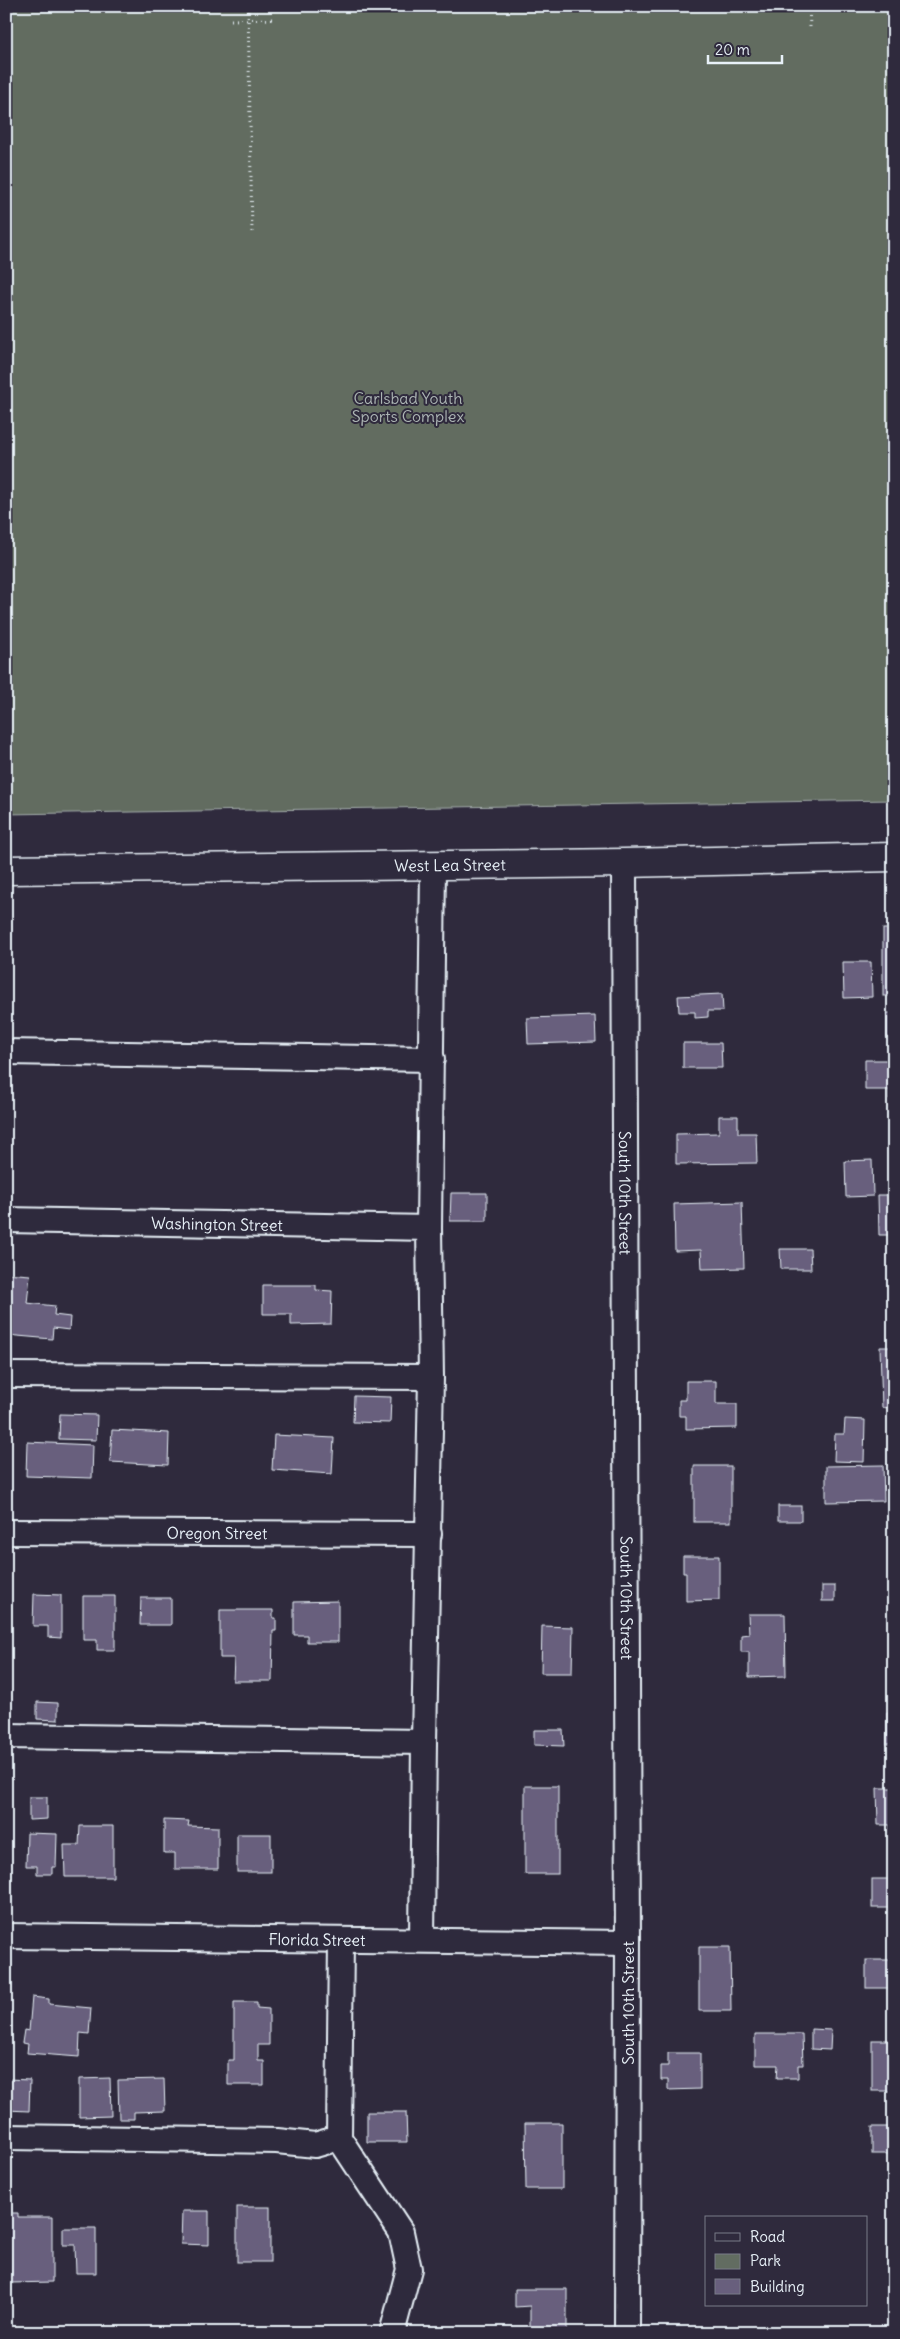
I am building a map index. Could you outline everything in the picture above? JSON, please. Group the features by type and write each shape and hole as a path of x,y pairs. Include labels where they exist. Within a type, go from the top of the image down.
{"main road":[{"name":"West Lea Street","path":"6,870 624,863 894,857"}],"street":[{"name":"South 10th Street","path":"624,863 628,1943 627,2333"},
{"path":"422,1940 431,1377 428,1228 432,1059 433,865"},
{"path":"6,1052 432,1059"},
{"name":"Washington Street","path":"6,1220 428,1228"},
{"path":"6,1375 431,1377"},
{"name":"Oregon Street","path":"6,1532 429,1534"},
{"path":"6,1736 424,1742"},
{"name":"Florida Street","path":"6,1936 628,1943"},
{"path":"341,1940 339,2138 401,2232 409,2269 392,2333"},
{"path":"6,2137 277,2141 315,2145 339,2138"}],"path":[{"path":"248,6 252,234"},
{"path":"809,6 810,27"},
{"path":"231,20 274,19"}],"green space":[{"name":"Carlsbad Youth Sports Complex","path":"6,6 894,6 894,800 6,814"}],"building":[{"path":"883,929 894,929 894,996 883,996"},
{"path":"843,962 871,962 872,997 844,998"},
{"path":"722,994 723,1011 708,1011 708,1017 695,1018 695,1012 679,1012 678,996"},
{"path":"887,1013 894,1013 894,1037 887,1037"},
{"path":"595,1016 596,1042 528,1044 527,1018"},
{"path":"683,1043 721,1043 722,1068 683,1068"},
{"path":"889,1056 894,1056 894,1099 889,1099 889,1090 865,1090 865,1060 889,1060"},
{"path":"719,1116 738,1116 738,1133 756,1133 757,1163 676,1164 676,1134 719,1133"},
{"path":"872,1160 873,1196 846,1197 845,1161"},
{"path":"451,1193 487,1193 487,1221 450,1221"},
{"path":"878,1195 894,1195 894,1235 879,1235"},
{"path":"742,1202 744,1268 702,1269 701,1250 675,1251 674,1204"},
{"path":"780,1249 810,1249 811,1269 781,1269"},
{"path":"6,1273 30,1275 27,1303 55,1306 54,1315 70,1317 69,1330 53,1328 52,1339 6,1335"},
{"path":"263,1285 316,1285 316,1290 332,1291 331,1324 291,1325 291,1314 263,1314"},
{"path":"880,1347 894,1347 894,1407 882,1408"},
{"path":"686,1381 716,1381 716,1404 737,1404 737,1428 686,1429 686,1416 679,1416 679,1400 686,1400"},
{"path":"354,1396 391,1397 390,1423 353,1422"},
{"path":"60,1414 97,1415 96,1440 59,1439"},
{"path":"845,1419 865,1420 864,1462 834,1461 835,1434 844,1434"},
{"path":"112,1430 169,1433 168,1465 110,1462"},
{"path":"274,1435 334,1438 332,1474 272,1470"},
{"path":"27,1442 93,1445 92,1478 26,1476"},
{"path":"883,1465 884,1501 826,1502 826,1466"},
{"path":"694,1466 731,1466 731,1522 694,1522"},
{"path":"778,1506 801,1506 801,1521 778,1521"},
{"path":"683,1556 719,1556 719,1600 686,1601 686,1573 683,1573"},
{"path":"822,1586 835,1586 835,1601 822,1601"},
{"path":"34,1594 61,1595 61,1638 48,1637 48,1626 33,1626"},
{"path":"83,1596 115,1596 115,1650 97,1650 97,1640 83,1640"},
{"path":"141,1598 171,1598 171,1625 140,1625"},
{"path":"338,1601 338,1642 307,1642 307,1635 294,1635 294,1602"},
{"path":"220,1610 273,1610 273,1618 276,1618 276,1631 273,1631 272,1681 233,1681 234,1658 220,1658"},
{"path":"748,1614 785,1614 786,1676 749,1677 749,1652 741,1652 741,1635 749,1634"},
{"path":"542,1626 573,1627 572,1673 541,1673"},
{"path":"37,1702 58,1703 58,1720 37,1719"},
{"path":"887,1713 894,1713 894,1744 887,1744"},
{"path":"534,1730 563,1730 564,1746 534,1745"},
{"path":"525,1786 558,1786 558,1874 525,1874"},
{"path":"877,1788 894,1788 894,1845 890,1845 890,1825 878,1825"},
{"path":"29,1797 47,1797 47,1819 29,1820"},
{"path":"164,1820 189,1821 188,1826 218,1827 218,1869 175,1869 175,1853 164,1853"},
{"path":"80,1826 113,1826 113,1877 65,1877 64,1845 79,1845"},
{"path":"27,1833 57,1834 56,1867 52,1867 52,1874 37,1874 37,1866 26,1866"},
{"path":"237,1834 271,1834 271,1872 237,1872"},
{"path":"872,1879 894,1879 894,1908 872,1908"},
{"path":"699,1947 730,1947 731,2011 699,2011"},
{"path":"866,1960 894,1960 894,1988 866,1988"},
{"path":"32,1997 49,1999 49,2004 91,2008 89,2034 80,2033 79,2057 27,2053 28,2044 22,2043 24,2030 29,2031"},
{"path":"234,2002 257,2002 257,2008 269,2009 269,2045 258,2045 258,2061 264,2061 264,2085 228,2085 228,2060 234,2060"},
{"path":"811,2029 831,2030 830,2050 811,2049"},
{"path":"755,2034 802,2034 803,2065 798,2065 798,2078 777,2078 778,2065 755,2065"},
{"path":"872,2040 894,2040 894,2091 872,2091"},
{"path":"668,2053 700,2053 700,2089 668,2090 668,2080 661,2080 661,2066 668,2066"},
{"path":"110,2078 111,2116 79,2117 79,2079"},
{"path":"7,2079 30,2080 29,2111 6,2110"},
{"path":"164,2079 165,2111 134,2112 134,2119 119,2119 118,2080"},
{"path":"367,2112 406,2112 407,2142 367,2142"},
{"path":"525,2123 562,2123 562,2189 526,2189"},
{"path":"872,2127 894,2127 894,2154 872,2154"},
{"path":"237,2207 270,2207 270,2262 237,2262"},
{"path":"182,2211 209,2211 209,2245 181,2244"},
{"path":"6,2213 18,2213 18,2217 52,2217 52,2282 11,2283 10,2243 6,2243"},
{"path":"63,2228 96,2228 96,2273 76,2273 75,2245 63,2245"},
{"path":"888,2266 894,2266 894,2331 889,2331"},
{"path":"515,2289 567,2289 567,2333 530,2333 530,2306 515,2307"}]}
